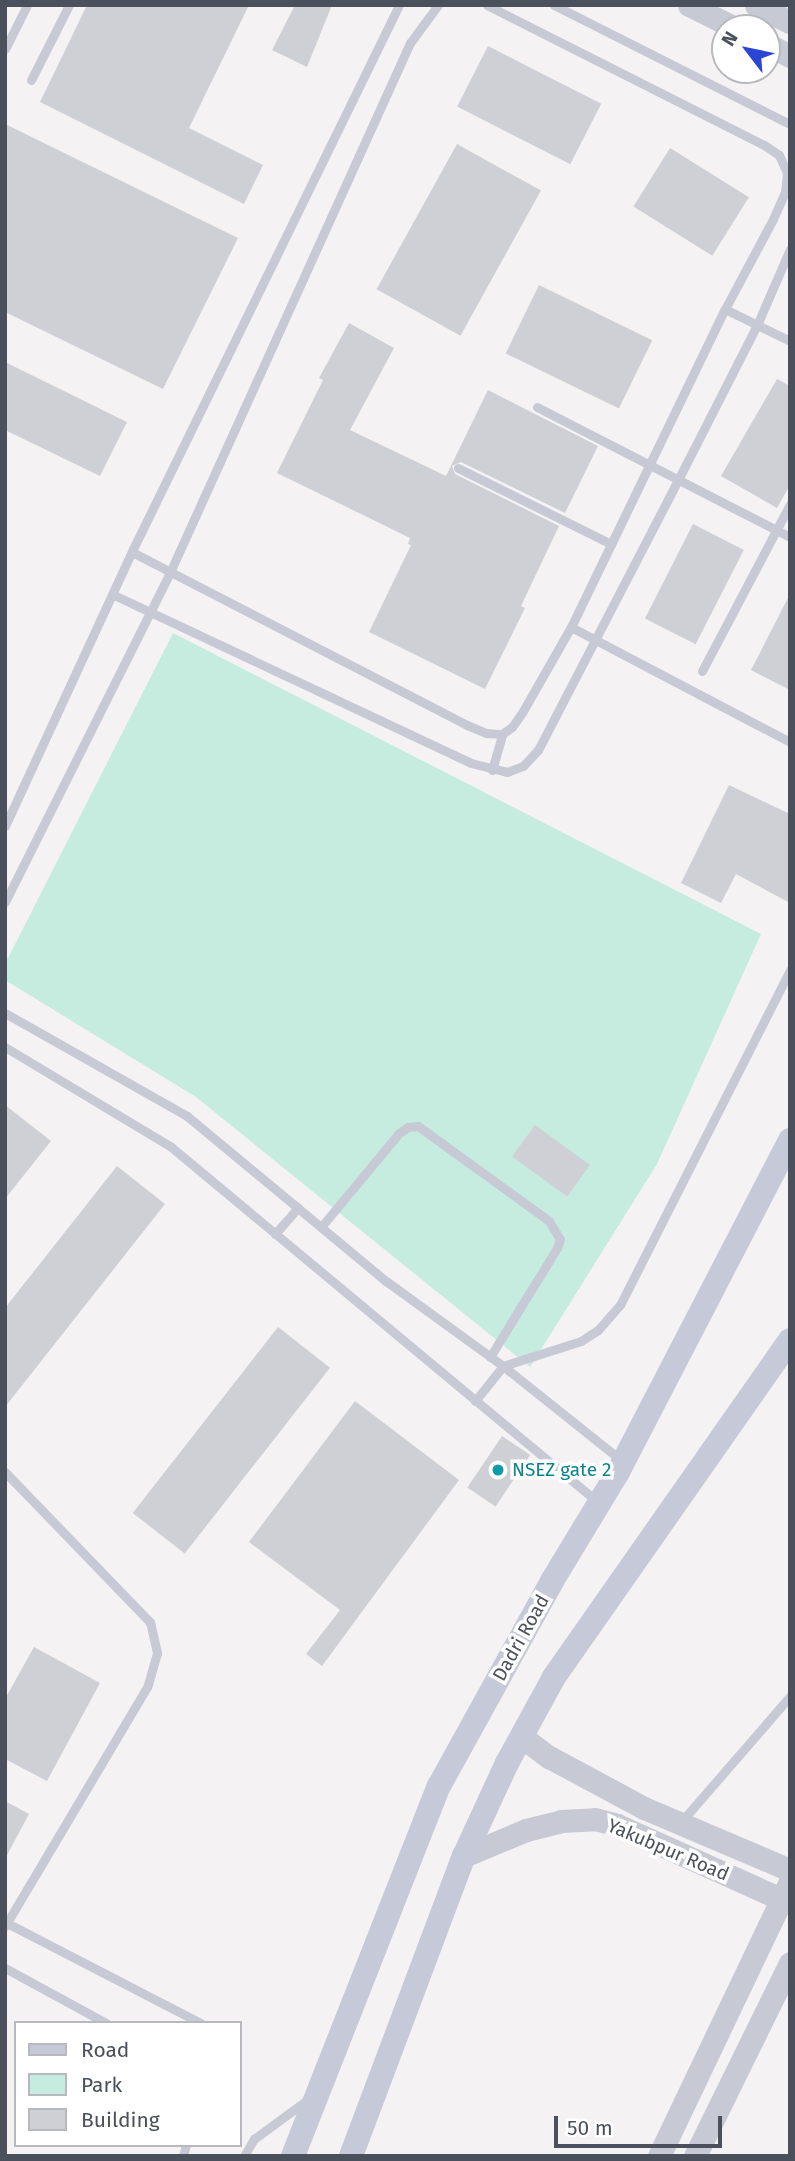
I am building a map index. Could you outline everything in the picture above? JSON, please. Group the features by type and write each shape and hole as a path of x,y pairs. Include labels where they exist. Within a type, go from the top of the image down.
{"main road":[{"name":"Dadri Road","path":"293,2156 439,1786 552,1581 623,1462 790,1140"},
{"path":"750,1215 790,1181"},
{"path":"351,2156 464,1856 554,1677 790,1340"}],"street":[{"path":"689,5 711,16"},
{"path":"756,5 790,22"},
{"name":"Yakubpur Road","path":"522,1737 577,1773 681,1824 790,1870"},
{"name":"Yakubpur Road","path":"464,1856 550,1824 595,1819 617,1825 787,1894"},
{"path":"659,2156 787,1894"},
{"path":"695,2156 790,1963"}],"lane":[{"path":"5,49 27,5"},
{"path":"31,80 69,5"},
{"path":"5,827 132,552 399,5"},
{"path":"5,902 171,570 410,43 438,5"},
{"path":"132,552 486,733 502,734 512,727 523,711 571,627 725,309 785,192 787,166 779,155 764,145 487,5"},
{"path":"554,5 790,124"},
{"path":"114,595 471,763 507,772 523,766 538,750 678,480 757,325 790,249"},
{"path":"725,309 790,341"},
{"path":"537,407 790,537"},
{"path":"458,468 611,544"},
{"path":"702,671 790,504"},
{"path":"571,627 790,742"},
{"path":"492,770 502,734"},
{"path":"475,1401 503,1366 581,1341 598,1330 620,1305 790,970"},
{"path":"5,1013 187,1116 386,1281 503,1366 623,1462"},
{"path":"5,1047 170,1146 600,1504"},
{"path":"321,1227 399,1133 408,1127 418,1126 549,1222 560,1239 557,1248 489,1357"},
{"path":"275,1234 298,1208"},
{"path":"5,1472 150,1622 157,1653 147,1687 6,1923 197,2021"},
{"path":"681,1824 790,1696"},
{"path":"5,1968 102,2021"},
{"path":"244,2156 254,2139 320,2091"}],"green space":[{"path":"173,633 761,934 657,1164 530,1367 196,1097 5,980 5,964"}],"building":[{"path":"87,5 249,5 189,128 263,165 244,204 40,102"},
{"path":"295,5 332,5 307,67 272,50"},
{"path":"488,46 601,104 570,164 457,107"},
{"path":"5,124 238,238 163,389 5,312"},
{"path":"457,144 541,191 460,336 377,289"},
{"path":"670,148 749,197 712,256 633,207"},
{"path":"539,285 652,340 619,409 506,353"},
{"path":"349,323 394,348 350,430 446,476 488,390 598,446 565,513 461,462 452,466 455,474 559,526 521,606 525,608 485,689 369,632 411,545 408,544 410,538 277,473 323,380 319,378"},
{"path":"5,362 127,422 100,476 5,430"},
{"path":"777,379 790,386 790,485 777,508 721,476"},
{"path":"693,524 744,550 696,644 645,618"},
{"path":"790,594 790,690 751,670"},
{"path":"729,785 790,814 790,903 736,874 721,903 681,883"},
{"path":"5,1105 51,1141 5,1199"},
{"path":"535,1125 590,1165 567,1197 512,1157"},
{"path":"117,1166 165,1204 5,1407 5,1308"},
{"path":"278,1327 330,1368 185,1554 133,1513"},
{"path":"355,1401 459,1480 322,1666 306,1654 340,1610 249,1542"},
{"name":"NSEZ gate 2","path":"502,1436 530,1455 496,1506 467,1487"},
{"path":"34,1647 100,1683 47,1781 5,1759 5,1699"},
{"path":"5,1801 29,1814 5,1859"}],"place":[{"name":"NSEZ gate 2","path":"498,1470"}]}
